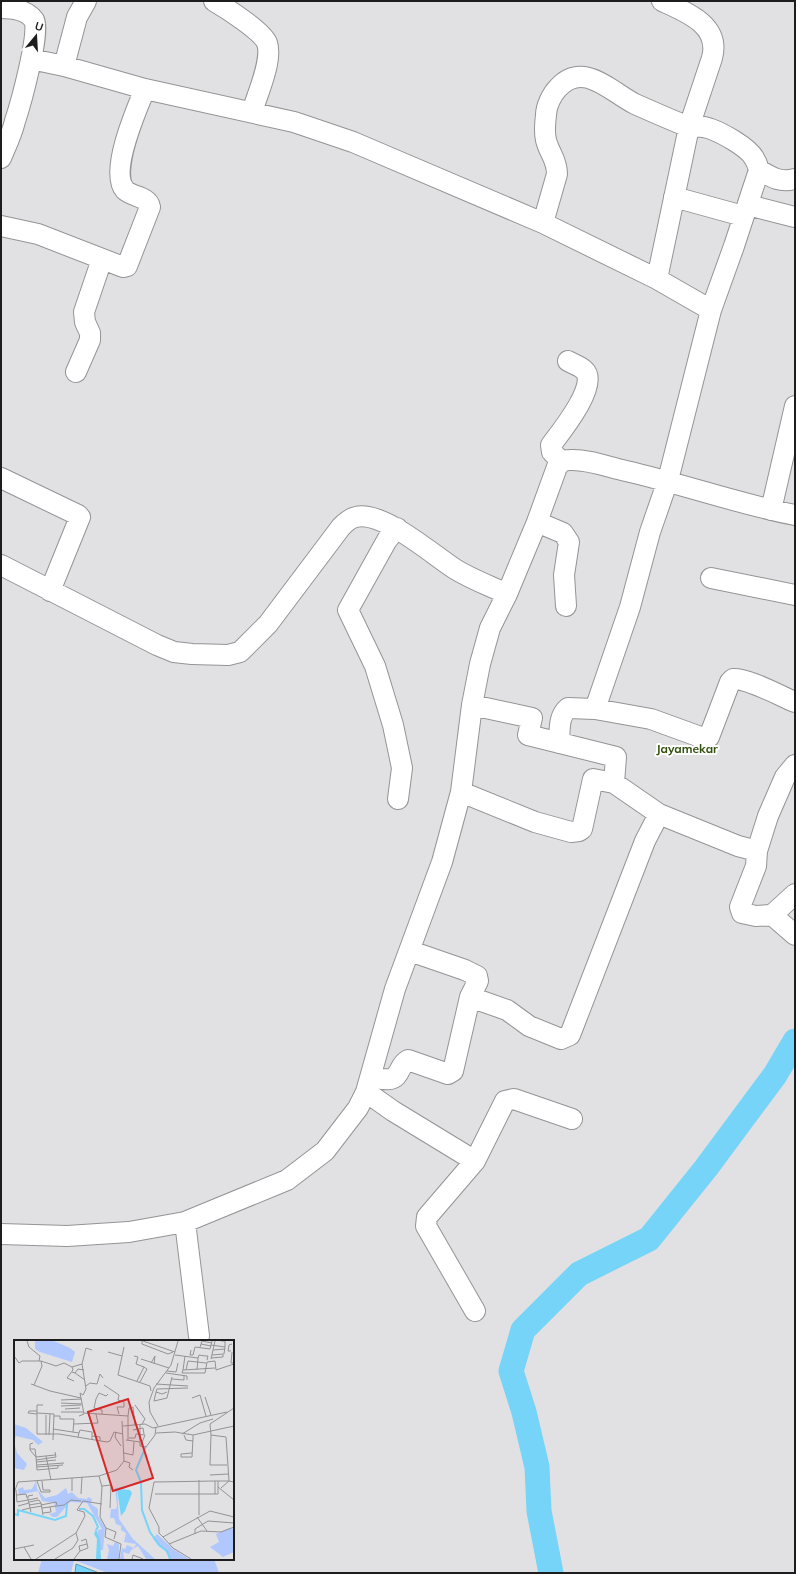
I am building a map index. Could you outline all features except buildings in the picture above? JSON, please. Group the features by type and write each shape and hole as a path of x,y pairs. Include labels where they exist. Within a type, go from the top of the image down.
{"street":[{"path":"64,66 77,18 86,1"},
{"path":"214,1 237,15 266,42 268,54 252,112"},
{"path":"657,279 689,127 714,51 710,31 703,24 662,1"},
{"path":"1,8 11,8 27,13 35,21 36,30 31,59 15,122 1,158"},
{"path":"31,59 64,66 145,89 252,112 307,126 353,142 543,223 657,279 711,310"},
{"path":"543,223 557,166 546,141 546,113 554,92 568,78 578,76 595,80 634,103 689,127 698,126 710,129 727,137 754,157 759,170 774,179 786,181 795,179"},
{"path":"1,226 38,234 123,268 127,266 150,207 150,203 124,189 120,175 122,158 131,123 145,89"},
{"path":"595,709 630,607 650,532 668,480 711,310 759,170"},
{"path":"674,197 745,210 795,217"},
{"path":"76,372 90,340 90,334 85,322 84,312 102,259"},
{"path":"561,461 552,452 551,445 571,417 586,392 588,376 584,370 568,361"},
{"path":"771,510 795,406"},
{"path":"1,1234 67,1236 121,1233 185,1222 287,1180 325,1151 358,1108 368,1085 395,989 442,862 461,792 472,705 480,664 490,628 507,594 537,522 557,467 561,461 569,460 587,462 668,480 771,510 795,515"},
{"path":"1,478 80,517 50,591"},
{"path":"1,565 50,591 174,652 215,656 235,654 244,649 268,624 341,527 348,520 357,516 367,517 396,528 456,570 507,594"},
{"path":"537,522 563,533 569,542 564,575 566,606"},
{"path":"396,528 387,540 348,610 375,666 393,725 402,768 398,799"},
{"path":"711,578 795,595"},
{"path":"559,743 561,718 563,712 568,708 595,709 651,719 706,739 709,737 730,682 733,679 751,683 795,702"},
{"path":"472,705 532,718 528,735 616,757 614,783"},
{"path":"795,765 785,777 768,816 757,851 756,866 740,907 741,911 742,913 756,916 772,915 795,894"},
{"path":"461,792 535,822 571,832 582,829 593,779 614,783 659,814 738,846 757,851"},
{"path":"470,997 507,1010 529,1026 562,1039 570,1035 645,841 659,814"},
{"path":"772,915 795,935"},
{"path":"368,1085 396,1076 402,1064 408,1060 448,1074 453,1071 470,997 478,980 477,976 465,970 410,951"},
{"path":"368,1085 393,1111 474,1161"},
{"path":"475,1311 426,1226 427,1217 474,1161 505,1101 514,1099 572,1119"},
{"path":"185,1222 199,1336"}],"shaded area":[{"path":"42,1560 74,1560 71,1573 38,1573"},
{"path":"74,1560 214,1560 219,1573 108,1573"},
{"path":"76,1564 99,1573 75,1573"}],"waterway":[{"path":"551,1573 539,1511 537,1467 524,1412 511,1371 523,1330 579,1274 649,1239 706,1168 775,1075 795,1041"}],"district":[{"name":"Jayamekar","path":"687,749"}]}
